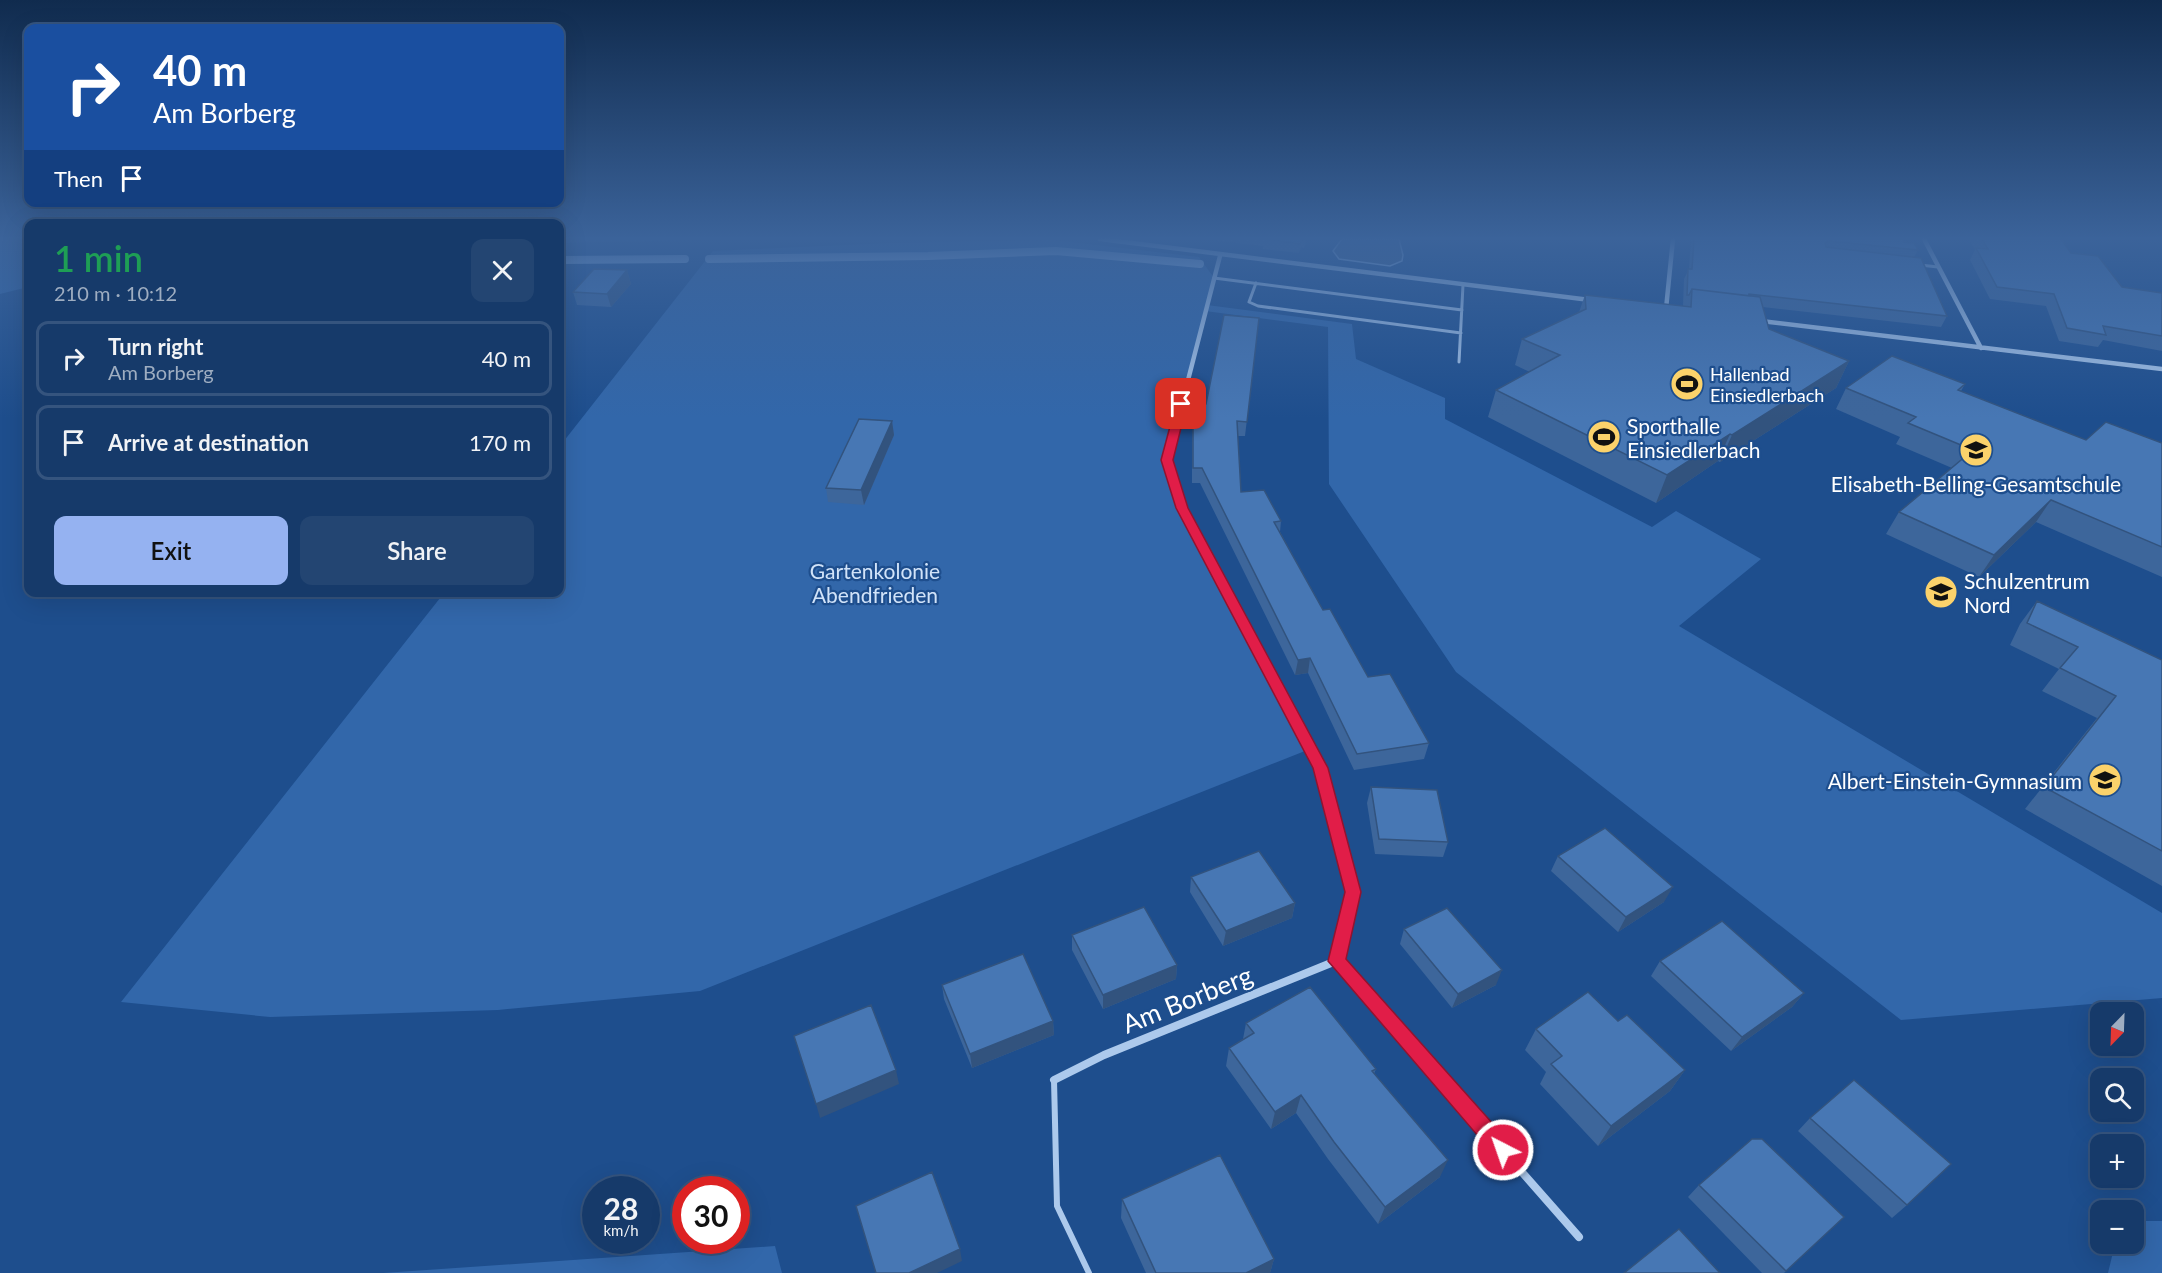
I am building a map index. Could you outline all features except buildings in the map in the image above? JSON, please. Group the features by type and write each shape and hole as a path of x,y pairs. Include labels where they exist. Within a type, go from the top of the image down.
{"street":[{"path":"1209,298 1167,460 1182,508 1320,768 1353,892 1336,961 1579,1237"},
{"path":"1571,298 1600,302"},
{"path":"1666,309 1667,298"},
{"path":"1955,298 1981,348"},
{"path":"1655,308 1678,311"},
{"path":"1759,321 2162,369"},
{"name":"Am Borberg","path":"1054,1080 1104,1055 1336,961"}],"lane":[{"path":"1250,298 1249,302 1258,306 1461,333"},
{"path":"1374,298 1462,310"},
{"path":"1459,362 1462,298"},
{"path":"1054,1080 1057,1206 1089,1273"}],"green space":[{"name":"Gartenkolonie Abendfrieden","path":"676,298 1209,298 1207,305 1352,324 1356,359 1445,398 1445,419 1652,527 1676,511 1761,559 1679,626 2162,913 2162,998 2090,1002 2090,1004 1901,1020 1456,672 1329,484 1328,327 1205,311 1167,460 1182,508 1310,749 700,991 498,1010 270,1017 121,1002 441,597 564,597 564,441"},
{"path":"2144,1221 2162,1221 2162,1273 2108,1273 2113,1254 2144,1254"},
{"path":"775,1246 782,1273 383,1273 672,1253 750,1254 750,1248"}],"place":[{"name":"Hallenbad Einsiedlerbach","path":"1687,384"},
{"name":"Sporthalle Einsiedlerbach","path":"1604,437"},
{"name":"Elisabeth-Belling-Gesamtschule","path":"1976,450"},
{"name":"Schulzentrum Nord","path":"1941,592"},
{"name":"Albert-Einstein-Gymnasium","path":"2105,780"}],"route":[{"path":"1181,404 1167,460 1182,508 1320,768 1353,892 1336,961 1503,1150"}]}
